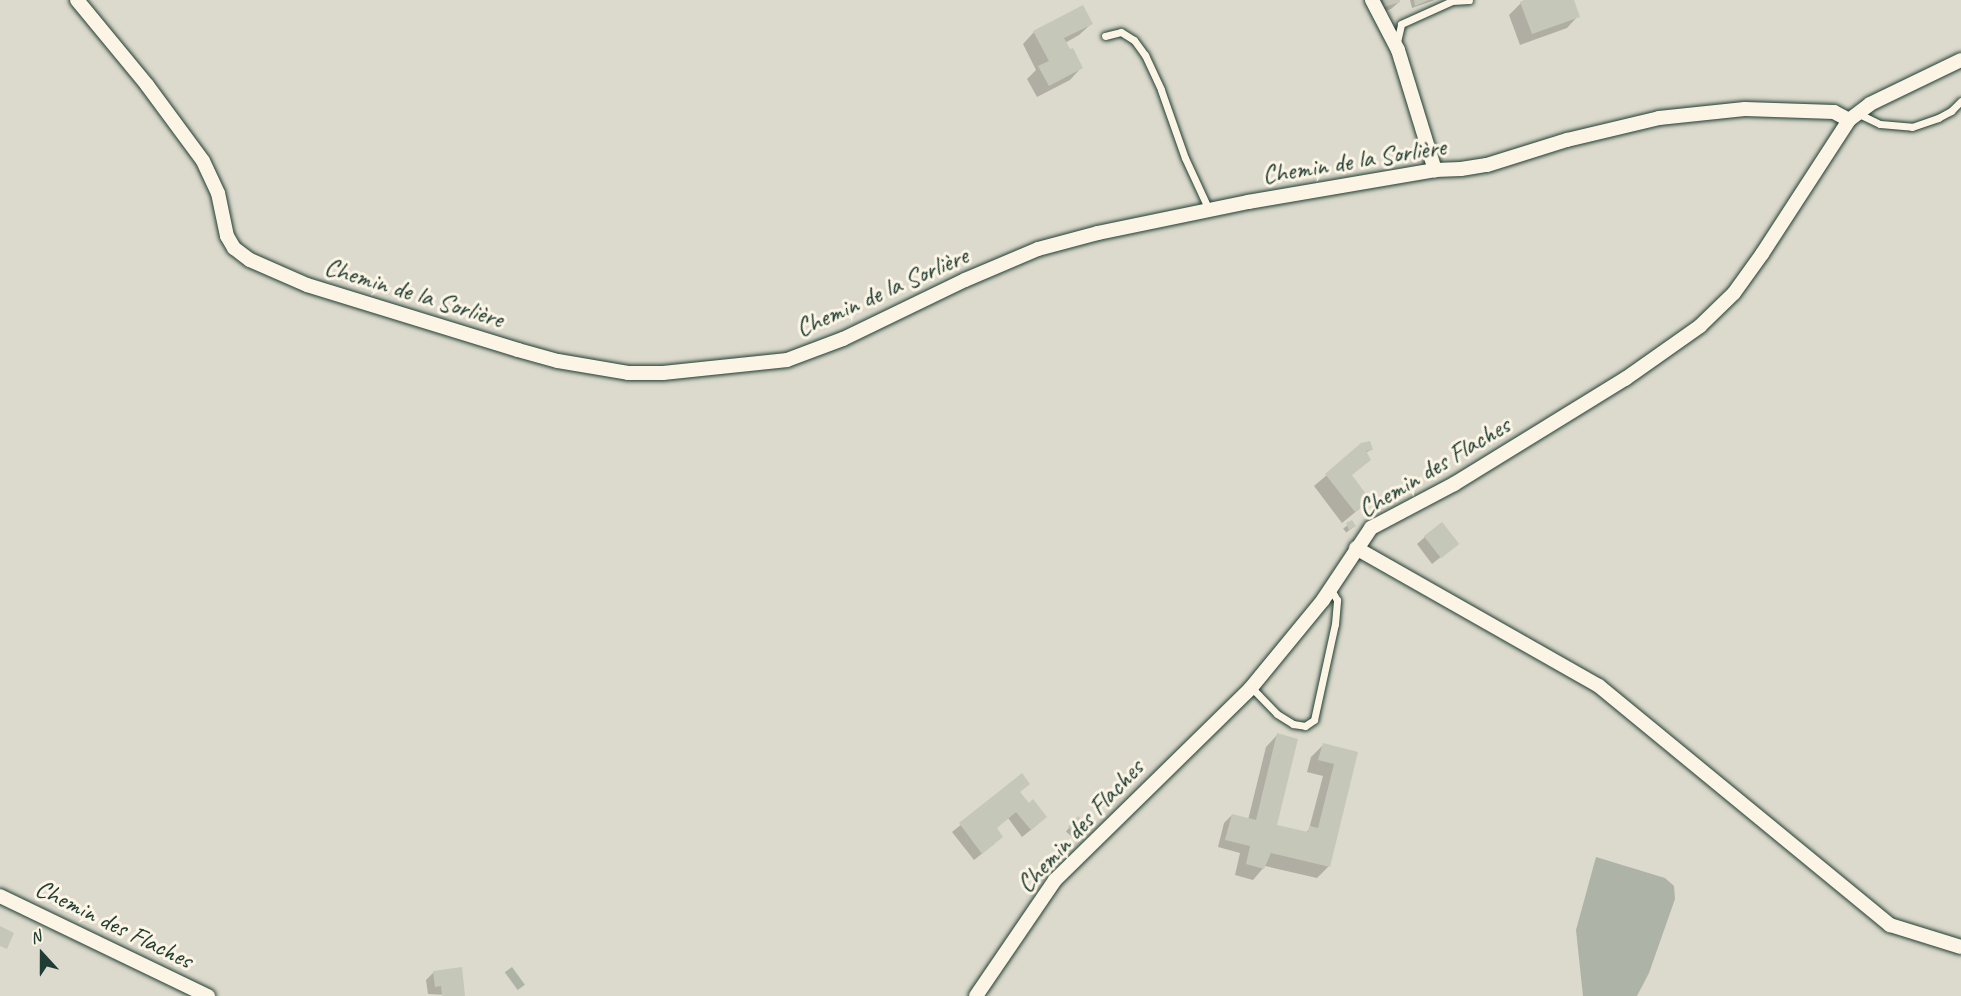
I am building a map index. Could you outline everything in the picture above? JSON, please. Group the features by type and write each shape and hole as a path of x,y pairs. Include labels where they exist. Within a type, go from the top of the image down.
{"street":[{"name":"Chemin de la Sorlière","path":"77,0 147,85 203,161 218,193 227,236 234,248 250,260 307,285 518,350 594,369 628,373 663,373 787,360 843,339 965,280 1038,249 1098,232 1435,170 1487,165 1611,128 1700,112 1744,110 1834,112 1853,116"},
{"path":"1372,0 1398,50 1435,170"},
{"path":"1853,116 1961,60"},
{"name":"Chemin des Flaches","path":"976,996 1055,880 1251,687 1330,588 1371,528 1454,484 1625,379 1700,326 1734,293 1853,116"},
{"path":"1356,548 1599,686 1890,925 1961,947"},
{"name":"Chemin des Flaches","path":"0,896 208,996"}],"lane":[{"path":"1398,50 1397,35 1401,24 1452,1 1468,0"},
{"path":"1105,36 1121,32 1134,40 1145,55 1161,90 1185,158 1209,210"},
{"path":"1853,116 1880,124 1912,127 1938,118 1951,111 1961,101"},
{"path":"1251,687 1286,720 1305,726 1314,720 1335,624 1337,600 1330,588"}],"shaded area":[{"path":"0,0 1961,0 1961,996 0,996"},
{"path":"1596,857 1665,878 1674,886 1675,899 1649,973 1637,996 1583,996 1576,930"},
{"path":"512,967 525,985 518,990 505,972"}],"building":[{"path":"1383,0 1400,0 1400,2 1384,7"},
{"path":"1414,0 1429,0 1415,6"},
{"path":"1524,0 1574,0 1580,17 1532,34 1520,2"},
{"path":"1083,5 1093,24 1064,38 1070,49 1073,48 1083,68 1049,86 1038,66 1049,61 1033,31"},
{"path":"1370,441 1373,450 1366,451 1371,460 1352,475 1371,501 1355,512 1325,474 1361,443"},
{"path":"1352,520 1356,526 1349,530 1346,523"},
{"path":"1442,522 1459,544 1441,558 1424,536"},
{"path":"1277,733 1298,739 1277,825 1308,832 1310,826 1318,828 1334,764 1318,760 1323,743 1358,752 1330,867 1271,853 1264,869 1246,864 1250,846 1225,840 1232,814 1256,820"},
{"path":"1022,773 1030,784 1020,792 1029,803 1033,799 1047,817 1031,830 1016,812 997,828 1003,837 982,854 959,823"},
{"path":"1078,816 1089,826 1079,837 1068,827"},
{"path":"0,926 14,933 7,949 0,946"},
{"path":"462,967 465,996 442,996 441,986 435,987 433,971"}]}
